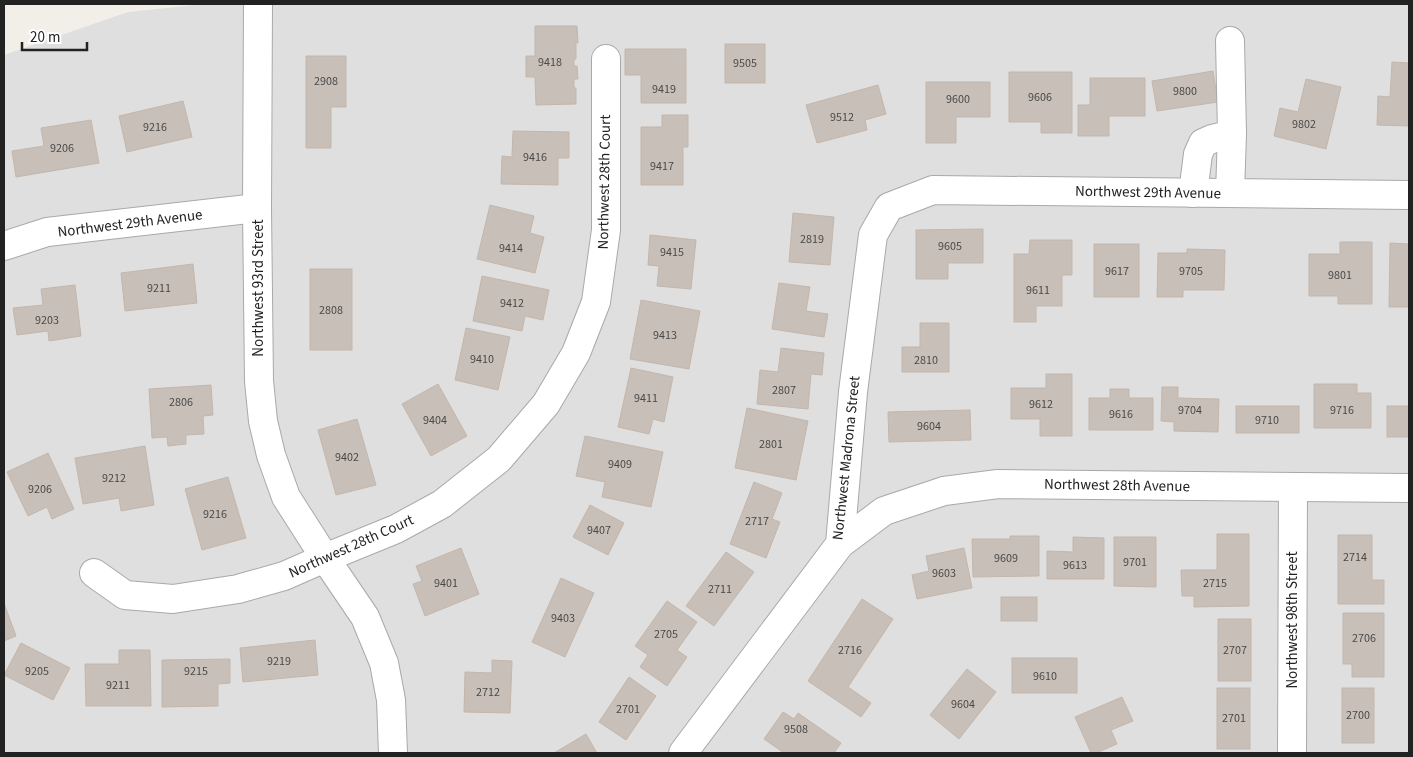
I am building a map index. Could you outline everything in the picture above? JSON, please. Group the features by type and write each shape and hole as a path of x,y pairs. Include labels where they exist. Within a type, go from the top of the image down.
{"street":[{"name":"Northwest 93rd Street","path":"258,4 257,208 259,381 263,421 271,456 286,497 365,616 384,663 391,700 393,753"},
{"path":"1230,41 1232,134 1230,193"},
{"name":"Northwest 28th Court","path":"94,573 125,595 173,599 238,589 284,576 396,529 442,504 499,459 546,404 576,353 596,302 606,230 606,59"},
{"path":"1193,193 1198,154 1203,142 1232,134"},
{"name":"Northwest 29th Avenue","path":"889,207 933,190 1409,195"},
{"name":"Northwest Madrona Street","path":"691,750 840,544 853,392 873,234 889,207"},
{"name":"Northwest 29th Avenue","path":"4,246 46,232 257,208"},
{"name":"Northwest 28th Avenue","path":"840,544 884,511 944,491 998,484 1409,488"},
{"name":"Northwest 98th Street","path":"1292,753 1293,487"}],"shaded area":[{"path":"205,4 1409,4 1409,753 4,753 4,55 128,12"}],"building":[{"path":"535,26 577,26 578,43 576,43 576,59 574,59 574,66 577,66 578,79 574,79 576,104 536,105 535,77 526,77 526,56 535,56"},
{"path":"725,44 765,44 765,83 725,83"},
{"path":"625,49 686,49 686,103 641,103 641,75 625,75"},
{"path":"306,56 346,56 346,107 331,107 331,148 306,148"},
{"path":"1392,62 1409,63 1409,126 1377,125 1378,96 1390,97"},
{"path":"1213,71 1218,102 1157,111 1152,81"},
{"path":"1009,72 1072,72 1072,133 1041,133 1041,122 1009,122"},
{"path":"1090,78 1145,78 1145,116 1109,116 1109,136 1078,136 1078,105 1090,105"},
{"path":"1306,79 1341,87 1326,149 1274,136 1280,108 1298,112"},
{"path":"926,82 990,82 990,117 956,117 956,143 926,143"},
{"path":"878,85 886,114 865,120 867,130 817,143 806,105"},
{"path":"183,101 192,137 127,152 119,116"},
{"path":"662,115 688,115 688,147 683,147 683,185 641,185 641,127 662,127"},
{"path":"91,120 99,163 16,177 12,151 44,146 41,128"},
{"path":"513,131 569,132 569,158 558,158 558,185 501,184 502,156 512,157"},
{"path":"490,205 534,216 530,233 544,237 535,273 477,259"},
{"path":"793,213 834,217 830,265 789,262"},
{"path":"983,229 983,263 948,263 948,279 916,279 916,230"},
{"path":"650,235 696,240 691,289 657,286 659,266 648,265"},
{"path":"1030,240 1072,240 1072,275 1062,275 1062,306 1036,306 1036,322 1014,322 1014,254 1029,254"},
{"path":"1340,242 1372,242 1372,304 1338,304 1338,296 1309,296 1309,254 1340,254"},
{"path":"1390,243 1409,244 1409,307 1389,307"},
{"path":"1094,244 1139,244 1139,297 1094,297"},
{"path":"1187,249 1225,250 1224,290 1183,290 1183,297 1157,297 1158,253 1187,253"},
{"path":"193,264 197,303 125,311 121,273"},
{"path":"310,269 352,269 352,350 310,350"},
{"path":"482,276 549,290 543,320 525,316 522,331 473,321"},
{"path":"779,283 810,287 806,311 828,314 824,337 772,329"},
{"path":"75,285 81,336 49,341 48,331 17,335 13,308 43,305 41,289"},
{"path":"641,300 700,311 689,369 630,359"},
{"path":"920,323 949,323 949,372 902,372 902,347 920,347"},
{"path":"466,328 510,337 498,390 455,380"},
{"path":"781,348 824,353 822,375 811,374 808,409 757,404 760,370 778,372"},
{"path":"631,368 673,377 664,422 653,419 649,434 618,427"},
{"path":"1046,374 1072,374 1072,436 1040,436 1040,419 1011,419 1011,388 1046,388"},
{"path":"438,384 467,436 431,456 402,404"},
{"path":"1314,384 1357,384 1357,393 1371,393 1371,428 1314,428"},
{"path":"211,385 213,415 203,416 204,434 186,435 186,444 168,446 167,437 152,438 149,389"},
{"path":"1162,387 1178,387 1178,398 1219,399 1218,432 1174,431 1174,422 1161,421"},
{"path":"1110,389 1129,389 1129,398 1153,398 1153,430 1089,430 1089,398 1110,398"},
{"path":"1236,406 1299,406 1299,433 1236,433"},
{"path":"1387,406 1409,406 1409,437 1387,437"},
{"path":"747,408 808,421 796,480 735,468"},
{"path":"970,410 971,440 889,442 888,412"},
{"path":"357,419 376,485 336,495 318,430"},
{"path":"585,436 663,452 651,507 602,497 605,482 576,476"},
{"path":"145,446 154,505 121,511 119,498 83,504 75,458"},
{"path":"48,453 74,509 52,519 47,507 28,516 7,472"},
{"path":"228,477 246,538 202,550 185,489"},
{"path":"754,482 782,493 772,519 780,522 766,558 730,544"},
{"path":"590,505 624,523 608,555 573,537"},
{"path":"1217,534 1249,534 1249,606 1194,607 1194,596 1182,596 1181,570 1217,570"},
{"path":"1338,535 1372,535 1372,580 1384,580 1384,604 1338,604"},
{"path":"1010,536 1039,536 1039,576 973,577 972,539 1010,539"},
{"path":"1073,537 1104,538 1104,579 1047,579 1047,551 1073,552"},
{"path":"1114,537 1156,537 1156,587 1114,586"},
{"path":"461,548 479,594 425,616 413,584 422,581 416,566"},
{"path":"964,548 972,588 917,599 912,575 929,571 926,556"},
{"path":"726,552 754,572 714,626 686,606"},
{"path":"561,578 594,593 565,657 532,642"},
{"path":"1001,597 1037,597 1037,621 1001,621"},
{"path":"862,599 893,619 848,687 871,703 861,717 808,681"},
{"path":"667,601 697,622 677,650 687,657 667,686 640,667 648,655 635,646"},
{"path":"4,603 16,636 4,641"},
{"path":"1343,613 1384,613 1384,677 1352,677 1352,664 1343,664"},
{"path":"1218,619 1251,619 1251,681 1218,681"},
{"path":"315,640 318,675 243,682 240,648"},
{"path":"21,643 70,668 53,700 4,675"},
{"path":"119,650 150,650 151,706 86,706 85,664 119,664"},
{"path":"1012,658 1077,658 1077,693 1012,693"},
{"path":"230,659 230,683 218,684 218,706 162,707 162,660"},
{"path":"492,660 512,661 510,713 464,712 465,672 492,673"},
{"path":"967,669 996,692 959,739 930,715"},
{"path":"629,677 656,696 626,740 599,722"},
{"path":"1217,688 1250,688 1250,749 1217,749"},
{"path":"1342,688 1374,688 1374,743 1342,743"},
{"path":"1122,697 1133,721 1111,730 1117,744 1096,753 1091,753 1075,717"},
{"path":"783,712 794,719 798,713 841,743 834,753 784,753 764,739"},
{"path":"586,734 597,753 554,753"}]}
